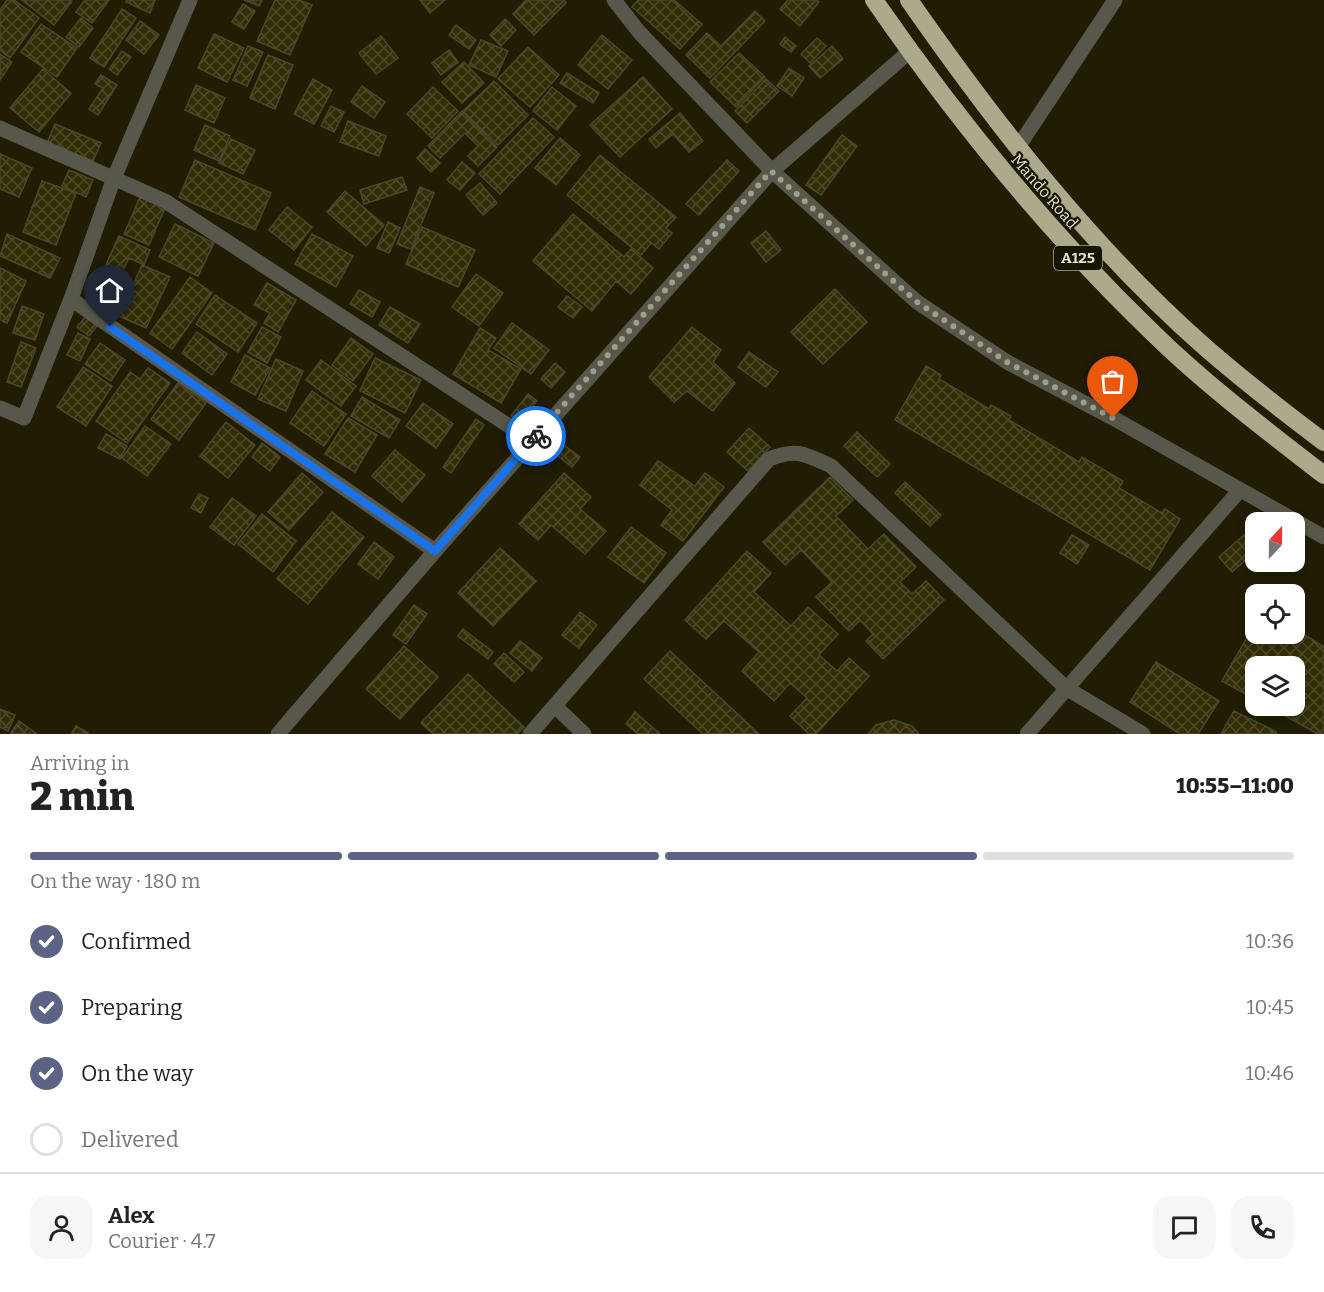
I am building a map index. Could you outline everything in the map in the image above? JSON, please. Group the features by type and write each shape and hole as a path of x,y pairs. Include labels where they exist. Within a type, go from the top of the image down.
{"highway":[{"name":"Mando Road","path":"874,0 998,167 1077,257 1162,342 1244,413 1324,475"},
{"name":"Mando Road","path":"909,0 1018,147 1052,189 1112,255 1206,348 1324,442"}],"street":[{"path":"0,408 24,418 71,299 114,178 190,0"},
{"path":"614,0 639,32 771,171 926,308 1007,362 1324,537"},
{"path":"1018,147 1114,0"},
{"path":"278,734 435,551 771,171 910,51"},
{"path":"0,128 165,201 532,441"},
{"path":"71,299 435,551"},
{"path":"530,734 769,459 788,452 809,456 831,466 1066,688 1143,734"},
{"path":"1027,734 1240,490"},
{"path":"555,706 584,734"}],"building":[{"path":"7,0 14,0 39,18 10,58 0,50 0,10"},
{"path":"22,0 70,0 72,1 54,25"},
{"path":"85,0 109,0 92,23 76,12"},
{"path":"127,0 155,0 150,13 126,2"},
{"path":"244,0 262,0 259,6"},
{"path":"275,0 299,0 312,5 290,55 257,41"},
{"path":"420,0 445,0 430,13"},
{"path":"526,0 564,0 566,3 534,35 513,14"},
{"path":"638,0 674,0 702,24 680,49 632,7"},
{"path":"788,0 816,0 819,2 800,26 780,9"},
{"path":"243,4 255,11 244,29 232,22"},
{"path":"122,9 136,18 104,67 90,58"},
{"path":"755,11 765,21 710,78 686,55 707,33 721,46"},
{"path":"81,18 93,28 79,47 66,37"},
{"path":"505,19 516,30 501,46 490,35"},
{"path":"140,21 159,35 144,54 126,40"},
{"path":"41,24 77,48 57,77 21,52"},
{"path":"456,25 476,40 469,49 449,35"},
{"path":"214,34 244,48 227,82 198,68"},
{"path":"602,35 632,60 608,89 578,65"},
{"path":"381,36 398,58 376,74 359,53"},
{"path":"785,37 796,46 791,52 780,44"},
{"path":"817,38 826,46 810,63 801,54"},
{"path":"481,40 508,51 496,77 469,65"},
{"path":"248,46 263,52 247,86 233,80"},
{"path":"832,46 843,59 820,78 809,66"},
{"path":"528,47 559,75 530,107 498,79"},
{"path":"449,50 458,62 441,75 432,63"},
{"path":"122,51 131,57 117,75 109,69"},
{"path":"739,53 765,77 736,107 710,82"},
{"path":"0,54 12,62 0,80"},
{"path":"268,55 293,65 275,109 250,98"},
{"path":"464,62 484,83 462,103 442,82"},
{"path":"789,68 804,78 792,96 777,86"},
{"path":"43,69 71,93 39,132 10,108"},
{"path":"567,73 599,93 593,103 560,83"},
{"path":"101,75 117,85 98,115 89,109 103,88 95,84"},
{"path":"643,77 672,109 620,157 590,125"},
{"path":"313,79 332,90 314,124 294,114"},
{"path":"766,79 779,91 747,123 735,111"},
{"path":"494,81 528,115 498,145 463,111"},
{"path":"196,85 225,98 214,123 185,110"},
{"path":"362,86 385,102 374,118 351,102"},
{"path":"433,87 458,111 432,138 407,114"},
{"path":"552,87 576,106 557,130 533,111"},
{"path":"331,106 344,112 334,132 321,126"},
{"path":"462,111 497,147 478,166 468,156 478,146 465,133 440,158 428,146"},
{"path":"680,113 703,141 689,152 673,134 656,148 649,139"},
{"path":"533,118 554,137 500,194 479,174"},
{"path":"348,121 386,136 379,156 340,142"},
{"path":"55,124 101,143 93,161 47,143"},
{"path":"205,125 230,136 219,161 194,150"},
{"path":"842,135 857,146 821,195 806,185"},
{"path":"560,138 580,155 556,185 535,168"},
{"path":"231,139 255,150 243,174 219,163"},
{"path":"425,149 440,163 431,172 417,158"},
{"path":"0,154 32,168 19,197 0,189"},
{"path":"600,155 676,217 666,228 672,233 659,249 651,243 641,255 567,195"},
{"path":"195,160 271,193 255,230 179,197"},
{"path":"727,160 739,171 699,215 686,204"},
{"path":"462,162 475,173 460,190 447,180"},
{"path":"69,170 93,180 86,197 62,186"},
{"path":"402,177 407,190 364,204 360,190"},
{"path":"42,181 76,193 56,245 23,232"},
{"path":"480,183 497,203 483,215 466,195"},
{"path":"420,187 434,193 411,249 397,244"},
{"path":"345,191 384,225 366,246 327,212"},
{"path":"140,197 165,208 149,245 124,234"},
{"path":"287,207 312,227 294,250 269,230"},
{"path":"573,214 624,257 631,249 653,268 631,294 616,281 592,311 533,261"},
{"path":"388,222 400,228 389,253 377,248"},
{"path":"175,224 214,243 198,276 159,257"},
{"path":"422,227 475,250 458,287 406,264"},
{"path":"766,231 781,250 766,262 751,243"},
{"path":"7,234 60,258 50,278 0,256"},
{"path":"312,234 353,256 336,287 295,264"},
{"path":"119,236 150,250 144,265 129,258 119,278 103,271"},
{"path":"142,265 170,277 146,328 119,316"},
{"path":"0,268 26,281 7,323 0,320"},
{"path":"476,274 503,293 479,326 452,307"},
{"path":"190,277 212,293 172,349 150,333"},
{"path":"267,283 296,300 278,332 264,323 270,313 254,305"},
{"path":"835,289 867,322 823,364 791,332"},
{"path":"359,290 380,302 372,317 350,304"},
{"path":"215,295 257,323 238,352 196,324"},
{"path":"567,296 582,307 573,318 558,307"},
{"path":"22,306 44,314 35,340 13,333"},
{"path":"390,307 420,324 408,343 379,325"},
{"path":"85,317 97,326 89,336 77,327"},
{"path":"512,323 549,350 531,374 494,348"},
{"path":"262,327 281,337 267,363 248,352"},
{"path":"692,327 721,350 713,362 735,383 713,411 687,391 674,402 649,377"},
{"path":"480,328 496,338 488,350 521,369 501,403 453,374"},
{"path":"197,332 227,354 212,375 182,353"},
{"path":"78,333 90,339 80,361 67,355"},
{"path":"351,338 373,354 353,381 332,365"},
{"path":"21,342 36,348 21,387 7,382"},
{"path":"100,343 125,360 111,381 85,364"},
{"path":"749,352 778,372 766,387 738,367"},
{"path":"245,355 270,368 255,395 231,382"},
{"path":"375,358 421,380 405,413 360,391"},
{"path":"276,359 303,371 286,411 258,399"},
{"path":"321,360 356,386 341,406 306,380"},
{"path":"555,363 565,372 551,388 541,379"},
{"path":"926,366 941,375 939,379 989,409 991,405 1011,416 1009,420 1079,462 1082,457 1123,481 1119,488 1162,513 1165,509 1180,519 1150,570 895,420"},
{"path":"83,367 112,386 86,426 57,407"},
{"path":"148,368 170,383 127,443 96,421 130,372 140,379"},
{"path":"178,383 206,403 179,440 151,419"},
{"path":"312,391 346,414 324,446 290,423"},
{"path":"528,394 537,401 520,424 511,416"},
{"path":"362,397 400,420 389,438 351,416"},
{"path":"423,403 453,424 436,448 406,426"},
{"path":"348,418 377,435 355,472 325,454"},
{"path":"476,419 484,425 451,473 443,467"},
{"path":"226,422 255,445 228,478 200,456"},
{"path":"145,426 171,444 147,476 122,458"},
{"path":"749,428 770,447 748,471 727,452"},
{"path":"857,432 890,464 877,477 844,446"},
{"path":"106,434 127,446 120,459 98,448"},
{"path":"557,440 580,457 572,467 550,450"},
{"path":"262,443 280,457 270,471 252,457"},
{"path":"395,450 425,475 402,502 372,476"},
{"path":"658,461 695,486 705,473 724,487 683,541 661,525 672,510 640,485"},
{"path":"302,473 323,492 289,530 268,512"},
{"path":"564,473 591,497 580,509 606,531 585,554 551,525 538,540 519,524"},
{"path":"830,477 853,500 836,516 868,549 884,534 916,567 900,582 912,594 926,581 944,600 883,659 866,641 873,634 860,620 849,631 816,597 832,582 801,550 785,565 763,542"},
{"path":"905,482 941,515 930,526 895,493"},
{"path":"199,494 208,498 201,513 191,508"},
{"path":"232,498 256,516 234,545 210,527"},
{"path":"332,512 364,537 308,604 277,579"},
{"path":"262,514 296,541 273,572 238,544"},
{"path":"631,527 666,553 644,583 608,557"},
{"path":"1072,535 1089,545 1077,564 1060,553"},
{"path":"1244,535 1245,561 1232,572 1219,557"},
{"path":"374,542 394,557 378,579 358,564"},
{"path":"500,548 536,581 493,626 458,593"},
{"path":"747,551 771,573 754,592 791,626 808,607 838,634 819,655 837,671 849,658 869,676 816,734 809,734 790,716 807,698 790,683 774,701 742,671 759,652 724,621 706,639 685,620"},
{"path":"414,605 427,614 406,644 393,635"},
{"path":"580,612 597,625 579,648 562,635"},
{"path":"463,629 493,652 488,659 458,636"},
{"path":"1305,635 1324,647 1324,734 1318,734 1285,716 1305,716 1305,656 1245,656 1245,694 1222,681 1245,641 1245,644 1305,644"},
{"path":"520,641 542,658 532,671 510,653"},
{"path":"404,646 438,677 400,719 366,689"},
{"path":"670,651 759,734 703,734 644,679"},
{"path":"504,653 524,672 514,682 494,664"},
{"path":"1156,662 1219,701 1198,734 1180,734 1130,702"},
{"path":"468,674 524,727 517,734 433,734 421,723"},
{"path":"0,709 15,715 8,731 0,727"},
{"path":"1234,711 1275,731 1277,734 1221,734"},
{"path":"635,712 660,734 638,734 626,724"},
{"path":"894,720 912,726 919,734 868,734 876,725"},
{"path":"19,721 37,734 10,734"},
{"path":"76,726 88,733 71,734"}],"way so far":[{"path":"536,436 771,171 917,302 1007,362 1113,418"}],"route":[{"path":"110,327 435,551 536,436"}]}
